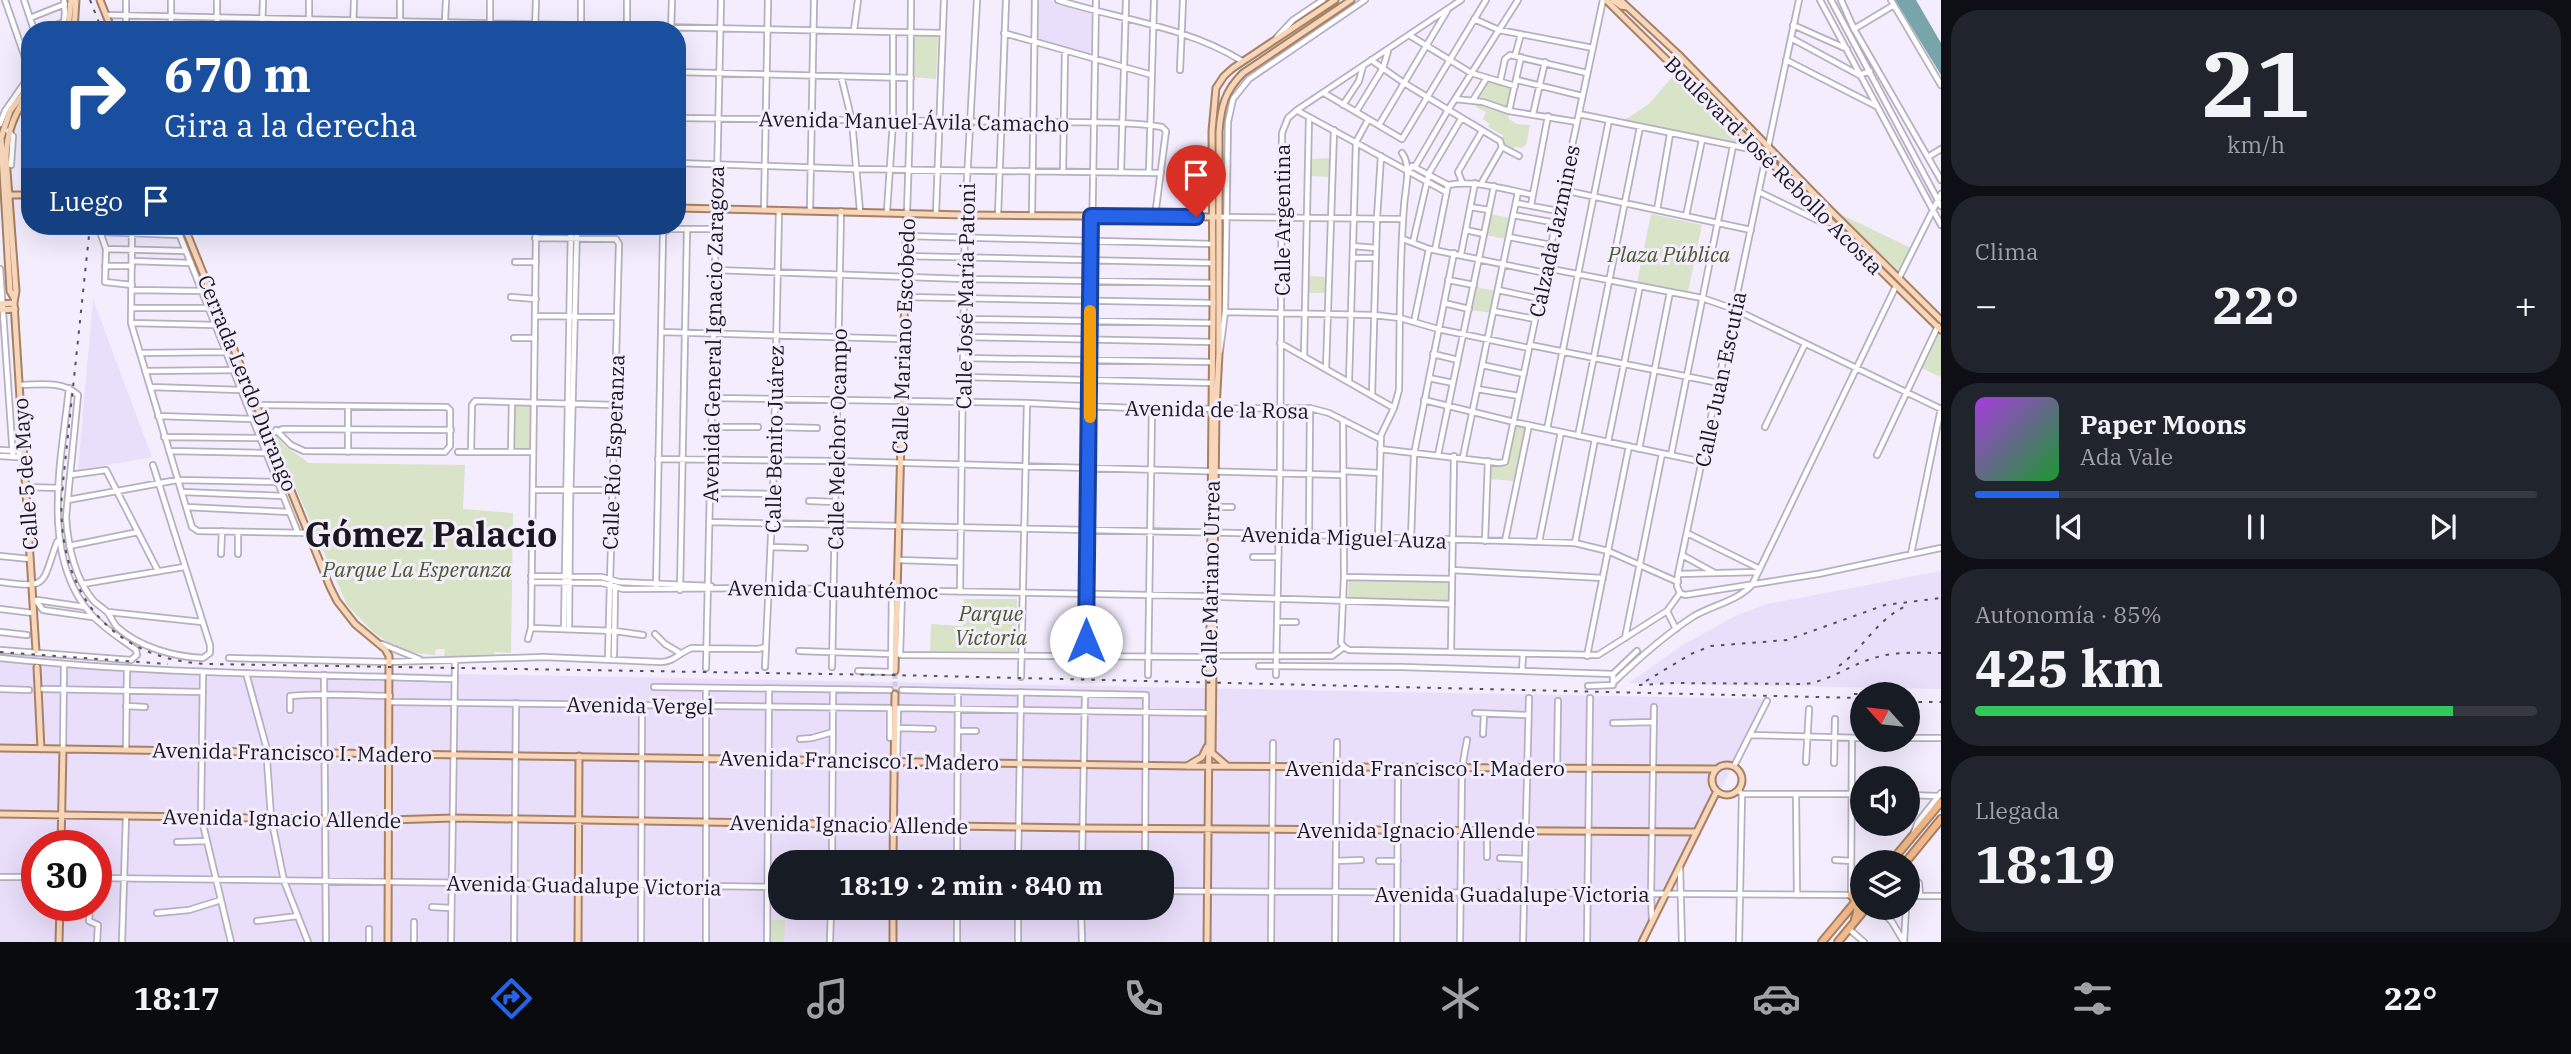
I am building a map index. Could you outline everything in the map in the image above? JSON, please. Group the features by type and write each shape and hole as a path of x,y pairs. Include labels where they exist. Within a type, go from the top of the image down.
{"highway":[{"path":"1901,850 1940,797"},
{"path":"1916,850 1941,821"},
{"path":"1822,942 1850,906"},
{"path":"1850,928 1854,920"},
{"path":"1838,942 1856,920"}],"main road":[{"path":"76,0 76,21"},
{"path":"100,0 108,21"},
{"path":"1217,217 1212,131 1215,93 1224,76 1311,11 1325,2 1335,0"},
{"path":"1217,217 1219,132 1223,101 1233,84 1351,0"},
{"name":"Boulevard José Rebollo Acosta","path":"1604,0 1764,153 1939,328"},
{"path":"1613,0 1627,7"},
{"name":"Boulevard José Rebollo Acosta","path":"1620,0 1682,57 1941,320"},
{"path":"66,1 67,21"},
{"path":"1654,47 1672,59 1682,57"},
{"path":"1266,58 1271,64"},
{"path":"4,194 1,158 4,126 10,111 21,97"},
{"path":"4,194 8,131 21,106"},
{"path":"1178,217 1201,208 1214,185"},
{"name":"Calle 5 de Mayo","path":"4,194 10,291 14,303"},
{"name":"Calle 5 de Mayo","path":"4,194 16,291 14,303 36,651"},
{"path":"686,208 965,215 1217,217"},
{"name":"Calle Mariano Escobedo","path":"893,672 906,212"},
{"name":"Calle Mariano Urrea","path":"1214,409 1213,244 1217,217"},
{"name":"Calle Mariano Urrea","path":"1207,942 1214,409 1219,354 1217,217"},
{"name":"Cerrada Lerdo Durango","path":"188,235 337,601 355,624 379,643"},
{"path":"0,267 8,265"},
{"path":"1896,286 1903,286 1926,304"},
{"path":"1,307 14,303"},
{"path":"10,410 20,409"},
{"name":"Calle Mariano Urrea","path":"1212,533 1212,753 1227,766"},
{"path":"379,643 388,652 390,676 388,942"},
{"path":"37,664 41,749"},
{"path":"893,692 896,760 893,850"},
{"path":"1187,766 1202,757 1208,744"},
{"name":"Avenida Francisco I. Madero","path":"0,748 1187,766 1717,769"},
{"path":"62,830 63,749"},
{"path":"578,942 576,883 579,756"},
{"path":"1642,942 1717,791 1713,778 1717,769 1725,765 1734,766 1742,777 1740,792 1730,794 1717,791"},
{"name":"Avenida Ignacio Allende","path":"0,814 1083,828 1652,833 1697,831"},
{"path":"892,942 893,920"},
{"path":"59,942 60,921"}],"street":[{"path":"5,0 21,49"},
{"path":"31,21 25,1 33,0"},
{"path":"126,21 127,0"},
{"path":"171,0 171,21"},
{"path":"217,0 217,21"},
{"path":"262,0 262,21"},
{"path":"309,0 309,19"},
{"path":"354,0 354,19"},
{"path":"400,0 400,21"},
{"path":"106,15 445,21 446,0"},
{"path":"490,0 490,21"},
{"path":"535,21 536,0"},
{"path":"581,21 582,0"},
{"path":"627,0 627,21"},
{"path":"671,21 672,0"},
{"name":"Avenida General Ignacio Zaragoza","path":"706,668 710,587 710,461 721,0"},
{"path":"764,210 768,0"},
{"path":"810,210 814,0"},
{"path":"854,30 858,0"},
{"name":"Calle Mariano Escobedo","path":"906,212 911,0"},
{"path":"936,213 944,0"},
{"name":"Calle José María Patoni","path":"960,592 965,215 977,0"},
{"path":"998,215 1006,0"},
{"path":"1032,215 1035,0"},
{"path":"1058,0 1182,32 1242,61"},
{"path":"1085,671 1096,0"},
{"path":"1121,172 1126,0"},
{"path":"1149,173 1154,0"},
{"path":"1180,70 1183,0"},
{"path":"1307,0 1311,11"},
{"path":"1219,354 1225,312 1230,109 1240,89 1271,64 1365,0"},
{"path":"1446,192 1297,110 1461,0"},
{"path":"1324,93 1402,138 1486,0"},
{"path":"1407,170 1414,167 1518,0"},
{"name":"Calzada Jazmines","path":"1488,461 1505,462 1604,0"},
{"name":"Calle Juan Escutia","path":"1680,593 1678,574 1759,192 1764,153 1768,146 1799,0"},
{"path":"1820,0 1941,225"},
{"path":"1831,0 1941,206"},
{"path":"30,18 66,1"},
{"path":"64,21 66,1"},
{"path":"1844,1 1854,29 1941,180"},
{"path":"1325,2 1328,17"},
{"path":"1854,29 1893,3 1941,85"},
{"path":"1379,125 1450,8"},
{"path":"1474,19 1499,30 1592,48"},
{"path":"1793,25 1847,50"},
{"path":"686,28 941,33"},
{"path":"887,211 893,122 893,32"},
{"path":"1004,33 1152,75"},
{"path":"1510,111 1521,34"},
{"path":"1409,35 1448,60 1486,79 1539,86 1582,96"},
{"path":"1791,38 1859,75 1870,71"},
{"path":"1356,112 1382,68 1388,50"},
{"path":"1063,172 1065,51"},
{"path":"1500,82 1506,57 1545,62 1587,73"},
{"path":"1371,60 1519,156"},
{"path":"1786,60 1876,106"},
{"path":"1534,114 1545,62"},
{"path":"1343,105 1359,81 1363,66"},
{"path":"686,72 911,78"},
{"path":"841,76 852,121 860,211"},
{"path":"1473,100 1486,79"},
{"path":"0,124 21,87"},
{"path":"1455,99 1473,100 1510,111 1577,122"},
{"name":"Calle Argentina","path":"1276,675 1282,134 1288,118 1297,110"},
{"path":"1579,114 1764,153"},
{"path":"1531,205 1548,116"},
{"path":"1304,356 1310,117"},
{"name":"Avenida Manuel Ávila Camacho","path":"686,118 893,122 970,120 1150,125 1165,129 1161,173"},
{"path":"1413,242 1429,173 1461,119"},
{"path":"1349,382 1356,142 1368,120"},
{"path":"1547,429 1609,120"},
{"path":"1577,436 1640,127"},
{"path":"1326,369 1334,130"},
{"path":"8,131 13,136 10,165"},
{"path":"1462,182 1458,176 1459,171 1482,131"},
{"path":"1657,210 1670,134"},
{"path":"1686,216 1703,140"},
{"path":"1461,254 1470,207 1478,183 1502,145"},
{"path":"1671,455 1733,146"},
{"path":"1928,157 1941,149"},
{"path":"1378,538 1380,439 1399,390 1403,219 1407,170 1402,153"},
{"path":"1372,395 1381,156"},
{"path":"686,163 855,169 1161,173 1155,216"},
{"path":"1406,163 1448,185 1478,183 1533,195"},
{"path":"1414,322 1448,185"},
{"path":"1438,455 1494,186"},
{"path":"1563,190 1751,230"},
{"path":"1463,457 1518,192"},
{"path":"1759,192 1817,220 1832,223"},
{"path":"1899,278 1941,194"},
{"path":"1516,203 1558,211"},
{"path":"1470,207 1489,210"},
{"name":"Calle Benito Juárez","path":"765,667 769,627 779,210"},
{"name":"Calle Melchor Ocampo","path":"832,667 841,211"},
{"path":"1513,215 1556,223"},
{"path":"1217,217 1403,219"},
{"path":"680,587 687,230 716,229"},
{"path":"1466,230 1484,234"},
{"path":"102,235 106,249 105,282 132,287 203,291"},
{"path":"132,235 131,323 194,529 308,533"},
{"path":"179,235 298,533"},
{"path":"573,235 574,239"},
{"path":"567,629 575,235"},
{"path":"656,586 664,235"},
{"path":"906,236 1213,244"},
{"path":"1508,237 1551,245"},
{"path":"528,639 531,628 535,238 574,239"},
{"name":"Calle Río Esperanza","path":"574,239 616,239 619,245 612,489 614,655"},
{"path":"1403,239 1432,249 1702,298 1734,309 1941,408 1911,554"},
{"path":"1353,246 1376,248"},
{"path":"106,249 186,251"},
{"path":"1411,539 1414,453 1454,253"},
{"path":"905,256 1213,263"},
{"path":"1353,257 1376,258"},
{"path":"515,262 536,262"},
{"path":"105,265 191,263"},
{"path":"0,267 13,454"},
{"path":"716,270 964,279 1213,283"},
{"path":"1448,280 1474,285"},
{"path":"1608,442 1640,286"},
{"path":"1588,686 1614,684 1643,654 1676,629 1696,615 1739,595 1752,585 1896,286"},
{"path":"1498,290 1539,299"},
{"path":"1639,449 1670,292"},
{"path":"904,297 1213,303"},
{"path":"511,298 536,299"},
{"path":"1444,303 1469,309"},
{"path":"132,308 218,308"},
{"path":"1493,311 1535,319"},
{"path":"1225,312 1351,314 1400,318 1463,335 1563,351 1719,383"},
{"path":"535,316 617,317"},
{"path":"964,318 1213,323"},
{"path":"131,323 216,325"},
{"path":"1877,455 1939,328"},
{"path":"661,332 903,340"},
{"path":"964,337 1213,342"},
{"path":"514,338 535,338"},
{"path":"1280,343 1394,408"},
{"path":"1765,426 1805,344"},
{"path":"140,353 227,352"},
{"path":"1433,354 1458,360"},
{"path":"963,358 1212,362"},
{"path":"1482,365 1524,374"},
{"path":"145,371 243,370"},
{"path":"963,377 1212,383"},
{"path":"1429,378 1453,383"},
{"path":"19,385 57,384 78,395 66,517 69,546 92,600 107,611 121,630 155,648 203,658 210,653 210,645 153,465"},
{"path":"150,387 241,390"},
{"path":"0,649 131,660 137,655 134,648 85,607 69,577 60,539 60,488 69,388"},
{"path":"1477,389 1519,397"},
{"name":"Avenida de la Rosa","path":"712,398 1027,403 1152,409 1310,408 1343,420 1380,439"},
{"path":"1424,400 1703,462"},
{"path":"471,452 472,405 477,401 614,405"},
{"path":"511,452 512,402"},
{"path":"1021,677 1027,403"},
{"path":"256,405 449,408 451,430 447,451 348,452 297,449 276,430"},
{"path":"348,407 348,452"},
{"path":"1309,535 1310,408"},
{"path":"1148,675 1152,409"},
{"path":"159,416 252,419"},
{"path":"1343,420 1344,577 1341,643 1349,650 1598,655 1667,611 1680,593 1752,585 1941,548"},
{"path":"1504,541 1529,425"},
{"path":"711,427 758,427"},
{"path":"775,427 817,428"},
{"path":"164,437 260,438 276,430 348,428 451,430"},
{"path":"1539,542 1561,432"},
{"path":"1575,543 1595,439"},
{"path":"1587,656 1629,446"},
{"path":"1380,449 1488,461 1485,541"},
{"path":"0,450 23,455"},
{"path":"169,452 265,453"},
{"path":"458,452 533,452"},
{"path":"0,456 13,454"},
{"path":"1625,638 1662,454"},
{"path":"1451,652 1454,456"},
{"path":"658,459 836,461 1310,475 1379,473"},
{"path":"71,475 106,470 158,571"},
{"path":"68,500 177,480 278,482"},
{"path":"25,487 60,488"},
{"path":"533,490 612,489"},
{"path":"182,492 283,496"},
{"path":"710,493 773,494"},
{"path":"809,501 836,502"},
{"path":"186,507 289,512"},
{"path":"1213,507 1233,508"},
{"name":"Avenida Miguel Auza","path":"709,522 1575,543 1608,551 1678,582"},
{"path":"221,554 222,531"},
{"path":"69,546 138,532"},
{"path":"238,532 238,554"},
{"path":"1687,533 1759,571"},
{"path":"0,582 32,586 38,584 44,577 60,539"},
{"path":"771,547 805,548"},
{"path":"1682,555 1714,573"},
{"path":"0,556 30,559"},
{"path":"1253,557 1278,557"},
{"path":"898,560 960,562"},
{"path":"83,584 184,567"},
{"path":"1452,570 1602,578"},
{"path":"1678,574 1759,571"},
{"path":"1344,577 1452,579"},
{"name":"Avenida Cuauhtémoc","path":"531,579 680,587 1203,596"},
{"path":"1739,587 1739,595"},
{"path":"858,671 893,672 891,654 897,591"},
{"path":"897,591 900,655 1205,657"},
{"path":"1221,597 1452,604"},
{"path":"33,599 85,607"},
{"path":"33,599 43,610 94,617"},
{"path":"0,609 33,613"},
{"path":"107,611 202,622"},
{"path":"1667,611 1676,629"},
{"path":"1278,622 1296,622"},
{"path":"531,628 643,635"},
{"name":"Calle Río Esperanza","path":"608,659 612,631"},
{"path":"0,632 27,635"},
{"path":"655,634 680,653"},
{"path":"379,643 427,662"},
{"path":"229,658 427,662 543,657 666,662 692,648 765,647"},
{"path":"1216,656 1332,656 1344,647"},
{"path":"799,651 891,654"},
{"path":"1259,666 1613,674 1637,651"},
{"path":"1521,671 1522,655"},
{"path":"0,658 37,664 203,672 454,678"},
{"path":"451,942 456,660"},
{"path":"63,749 64,665"},
{"path":"126,750 127,668"},
{"path":"203,672 201,816 231,942"},
{"path":"246,673 266,752 271,817 284,881 309,942"},
{"path":"1613,674 1614,684"},
{"path":"324,675 326,942"},
{"path":"654,687 893,692"},
{"path":"706,688 706,942"},
{"path":"0,689 29,690"},
{"path":"768,850 769,689"},
{"path":"43,690 203,692"},
{"path":"832,850 833,690"},
{"path":"902,691 1146,695 1145,850"},
{"path":"957,850 958,691"},
{"path":"1018,850 1021,691"},
{"name":"Avenida Vergel","path":"290,710 290,696 324,694 454,703 890,708 890,738"},
{"path":"1082,850 1085,694"},
{"path":"1523,942 1529,698"},
{"path":"1587,942 1590,698"},
{"path":"1557,768 1558,701"},
{"path":"1734,766 1767,701"},
{"path":"514,942 516,703"},
{"path":"641,942 642,705"},
{"path":"126,706 145,707"},
{"path":"1652,921 1654,707"},
{"path":"896,760 898,708 1205,713"},
{"path":"1805,762 1809,709"},
{"path":"1475,713 1528,715"},
{"path":"1483,734 1484,714"},
{"path":"1834,763 1835,719"},
{"path":"1613,723 1654,722"},
{"path":"898,728 933,729"},
{"path":"958,731 976,731"},
{"path":"800,739 833,732"},
{"path":"1750,735 1850,738"},
{"path":"1920,738 1941,738"},
{"path":"1460,942 1461,768 1467,740"},
{"path":"1335,942 1337,742"},
{"path":"1271,942 1273,743"},
{"path":"1397,942 1398,767"},
{"path":"1739,942 1740,792 1850,794"},
{"path":"1796,794 1797,895"},
{"path":"1920,796 1940,797"},
{"path":"122,942 126,816"},
{"path":"1487,857 1488,830"},
{"path":"177,842 207,841"},
{"path":"1500,858 1525,859"},
{"path":"1336,861 1361,860"},
{"path":"1379,860 1398,861"},
{"path":"1835,860 1850,861"},
{"path":"1680,867 1682,942"},
{"path":"0,877 21,877"},
{"name":"Avenida Guadalupe Victoria","path":"112,878 768,887"},
{"path":"767,942 768,887"},
{"name":"Avenida Guadalupe Victoria","path":"1174,891 1850,896"},
{"path":"1920,896 1941,896"},
{"path":"157,913 189,910 221,900"},
{"path":"432,907 451,908"},
{"path":"257,921 298,916"},
{"path":"830,942 831,920"},
{"path":"957,920 957,942"},
{"path":"1018,920 1018,942"},
{"path":"1082,920 1082,942"},
{"path":"1889,920 1904,942"},
{"path":"1904,942 1905,920"},
{"path":"89,921 98,925 97,942"},
{"path":"414,922 414,942"},
{"path":"1850,928 1864,942"},
{"path":"369,929 369,942"}],"shaded area":[{"path":"1037,0 1048,0 1092,14 1090,57 1037,40"},
{"path":"1895,0 1916,0 1941,43 1941,75"},
{"path":"93,299 152,457 78,470"},
{"path":"1941,571 1941,689 1920,689 1920,682 1850,682 1850,687 1629,683 1684,644 1735,616 1767,604"},
{"path":"0,658 38,663 203,669 1766,699 1644,942 0,942"}],"green space":[{"path":"913,33 938,34 936,79 913,77"},
{"path":"1674,75 1744,146 1623,121 1649,104"},
{"path":"1487,81 1514,87 1509,119 1517,124 1530,125 1526,145 1521,148 1515,147 1512,151 1503,146 1503,135 1488,127 1490,124 1483,119 1486,112 1476,107 1476,98"},
{"path":"1333,158 1332,177 1309,176 1309,159"},
{"path":"1838,213 1911,248 1900,272"},
{"path":"1489,214 1511,218 1506,239 1485,235"},
{"name":"Plaza Pública","path":"1651,214 1702,225 1688,292 1637,283"},
{"path":"180,235 183,235 300,527 297,528"},
{"path":"1307,276 1330,277 1330,293 1307,293"},
{"path":"1475,287 1496,291 1492,313 1471,310"},
{"path":"1938,328 1941,330 1941,377 1919,367"},
{"path":"513,402 532,403 531,450 512,449"},
{"path":"1515,424 1528,427 1515,481 1488,479 1489,462 1498,464 1508,460"},
{"name":"Parque La Esperanza","path":"272,434 309,463 465,465 463,509 513,513 511,653 494,652 493,657 444,656 445,649 436,649 435,655 416,653 394,646 395,644 372,631 347,605"},
{"path":"1349,580 1449,581 1449,600 1348,599"},
{"name":"Parque Victoria","path":"964,599 1017,599 1016,652 930,651 931,624 963,626"},
{"path":"770,920 785,920 784,942 770,942"}],"tunnel":[{"path":"895,671 895,694"}],"railway":[{"path":"90,0 98,21"},
{"path":"89,235 62,492 62,527 68,559 79,588 96,613 117,634 143,650 174,660 210,664 890,675 1850,698"},
{"path":"1646,681 1691,654 1711,646 1787,640 1885,605 1941,598"},
{"path":"1839,666 1878,626 1906,606"},
{"path":"0,652 168,664"},
{"path":"1639,685 1806,684 1882,656 1941,653"},
{"path":"1920,702 1941,702"}],"slow traffic":[{"path":"1090,311 1090,417"}],"district":[{"name":"Gómez Palacio","path":"431,534"}],"route":[{"path":"1086,641 1091,216 1196,217"}]}
